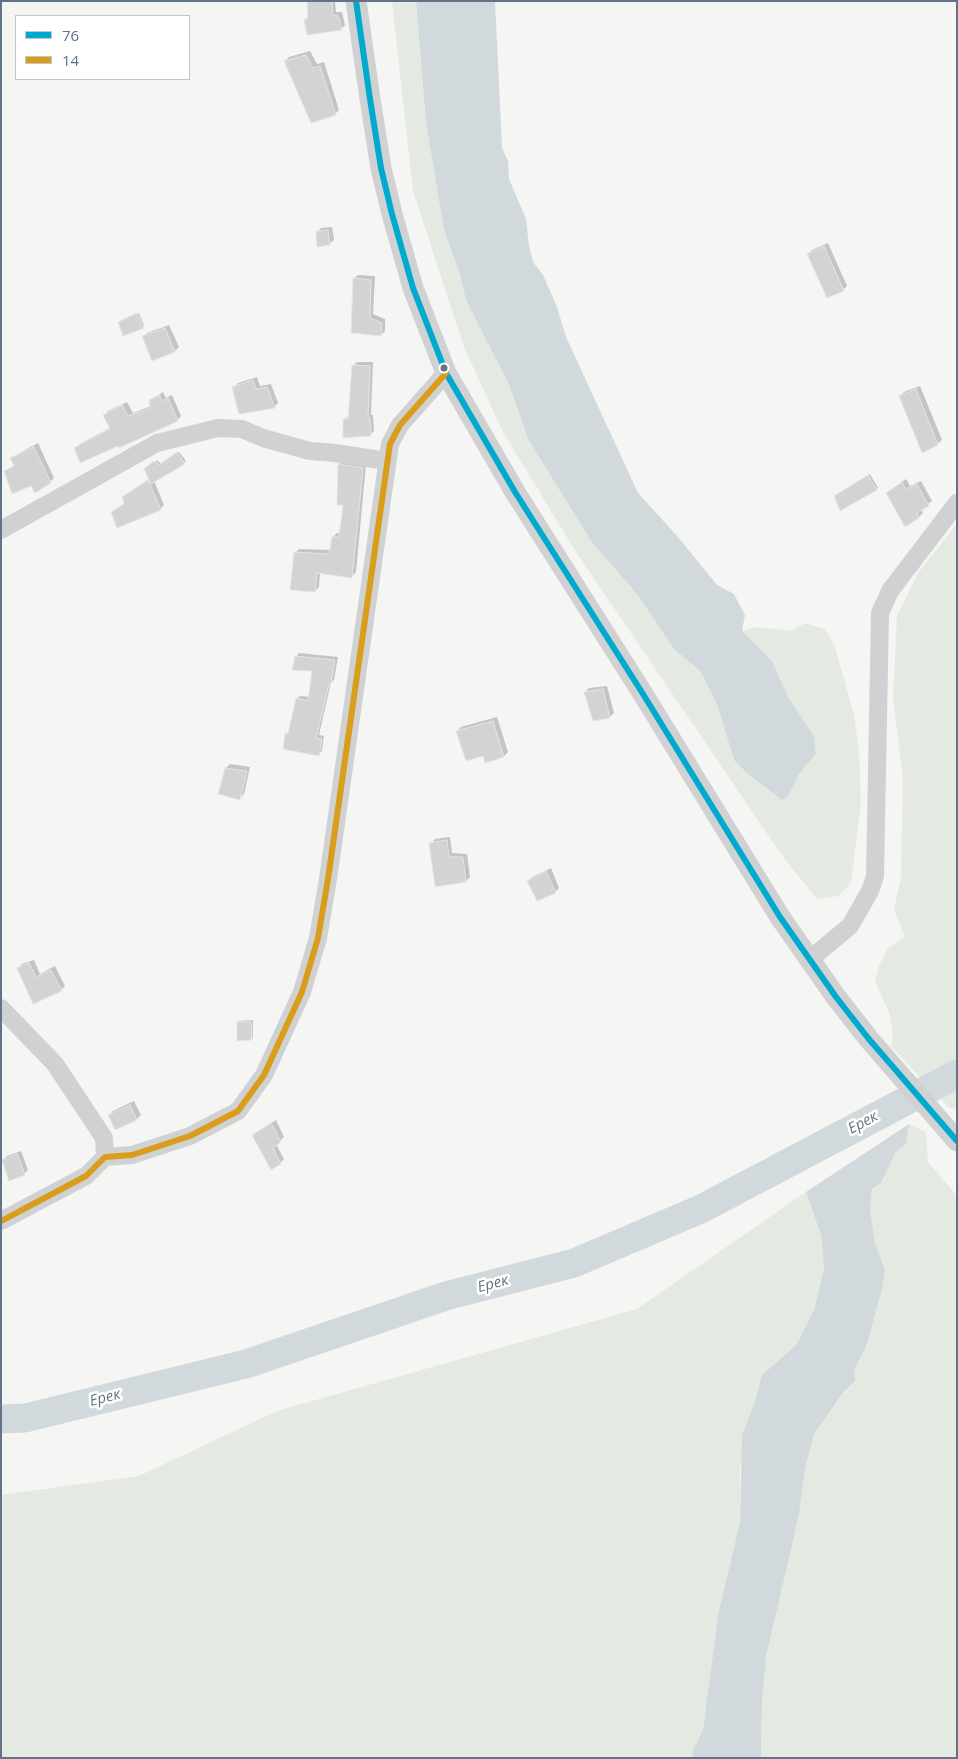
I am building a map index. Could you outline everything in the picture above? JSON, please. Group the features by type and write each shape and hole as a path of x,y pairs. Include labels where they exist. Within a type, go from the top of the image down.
{"street":[{"path":"356,1 378,148 392,214 414,288 446,373 515,492 643,694 780,917 809,960 868,1038 954,1138"},
{"path":"1,1221 86,1176 106,1157 132,1155 190,1136 238,1112 264,1075 302,992 318,938 390,444 400,425 446,373"},
{"path":"1,530 157,443 218,428 242,429 263,438 310,451 387,461"},
{"path":"809,960 850,926 870,890 875,876 880,613 890,591 957,503"},
{"path":"1,1008 55,1064 104,1138 106,1157"}],"shaded area":[{"path":"392,1 416,1 426,123 444,230 460,274 466,300 510,387 528,439 591,541 637,594 674,649 700,671 717,704 734,760 788,796 799,774 816,754 814,736 788,697 772,661 742,631 757,627 792,631 805,623 825,629 835,647 854,715 859,752 861,802 851,883 838,896 817,899 783,857 574,549 502,430 464,347 413,191"},
{"path":"416,1 495,1 502,148 508,161 509,179 526,219 533,262 543,275 557,307 566,337 638,493 678,537 717,585 734,594 745,615 742,631 772,661 788,697 814,736 816,754 799,774 788,796 782,800 748,774 734,760 717,704 700,671 674,649 637,594 591,541 528,439 510,387 466,300 460,274 444,230 426,123"},
{"path":"957,524 957,1109 949,1108 891,1046 893,1034 889,1012 875,981 879,966 887,949 905,937 894,910 901,877 903,779 893,698 897,616 918,573"},
{"path":"909,1124 926,1132 928,1162 957,1196 957,1758 761,1758 762,1703 766,1657 799,1515 805,1469 814,1434 855,1381 854,1371 866,1347 882,1290 885,1269 875,1244 870,1210 872,1189 881,1183 896,1152 906,1144"},
{"path":"909,1124 906,1144 896,1152 881,1183 872,1189 870,1210 875,1244 885,1269 882,1290 866,1347 854,1371 855,1381 844,1392 814,1434 805,1469 799,1515 766,1657 762,1703 761,1758 693,1758 692,1752 703,1730 718,1615 740,1522 742,1435 754,1405 762,1375 796,1345 814,1310 824,1268 821,1235 806,1192"},
{"path":"806,1192 821,1235 824,1268 814,1310 796,1345 762,1375 740,1467 740,1522 718,1615 703,1730 692,1752 693,1758 1,1758 1,1495 139,1476 277,1411 637,1309"}],"building":[{"path":"307,1 332,1 333,15 338,16 342,30 307,35 304,20 308,18"},
{"path":"306,55 313,68 320,66 336,115 311,123 284,61"},
{"path":"328,230 330,245 317,247 316,231"},
{"path":"824,246 844,291 827,298 807,254"},
{"path":"353,278 371,280 370,318 382,323 381,336 351,333"},
{"path":"137,313 144,328 123,336 118,322"},
{"path":"165,328 175,352 152,361 142,336"},
{"path":"352,365 370,366 368,418 370,418 371,436 343,438 343,419 348,419"},
{"path":"253,380 256,389 267,387 275,408 239,414 232,387"},
{"path":"916,389 938,445 922,453 899,396"},
{"path":"159,395 162,401 168,398 178,421 119,448 118,446 80,463 74,448 110,429 103,415 122,405 128,416 150,408 149,400"},
{"path":"34,447 51,483 35,493 31,486 12,494 4,471 14,466 10,458"},
{"path":"177,452 185,464 151,484 144,469 154,461 159,465"},
{"path":"338,464 363,468 352,578 317,573 315,592 290,590 294,552 329,554 332,537 339,537 343,505 337,505"},
{"path":"868,475 877,490 840,511 834,496"},
{"path":"148,480 161,510 117,528 111,512 124,504 122,497"},
{"path":"902,482 906,489 917,484 929,506 917,513 919,518 905,527 886,493"},
{"path":"295,656 335,660 331,684 329,684 316,738 322,739 319,756 283,749 285,733 288,734 296,698 308,701 312,671 292,670"},
{"path":"603,689 610,718 593,721 584,692"},
{"path":"493,721 504,757 485,763 483,756 466,761 456,731"},
{"path":"225,768 247,771 240,800 218,794"},
{"path":"447,840 449,857 463,857 466,882 435,887 429,843"},
{"path":"546,871 556,893 537,901 527,881"},
{"path":"29,963 36,977 51,970 62,991 33,1004 17,968"},
{"path":"237,1022 251,1022 252,1040 237,1041"},
{"path":"130,1105 137,1120 115,1130 108,1115"},
{"path":"271,1123 281,1142 273,1148 281,1164 271,1170 252,1135"},
{"path":"17,1154 25,1175 9,1181 2,1160"}],"waterway":[{"name":"Ерек","path":"1,1419 25,1418 246,1364 446,1296 574,1263 701,1209 957,1074"}],"transit line":[{"name":"76","path":"356,1 381,168 392,214 413,288 446,373 515,492 643,694 780,917 836,997 868,1038 957,1141"},
{"name":"14","path":"1,1221 86,1176 105,1157 132,1155 190,1136 238,1111 264,1075 302,992 318,938 390,444 400,425 446,373"}]}
